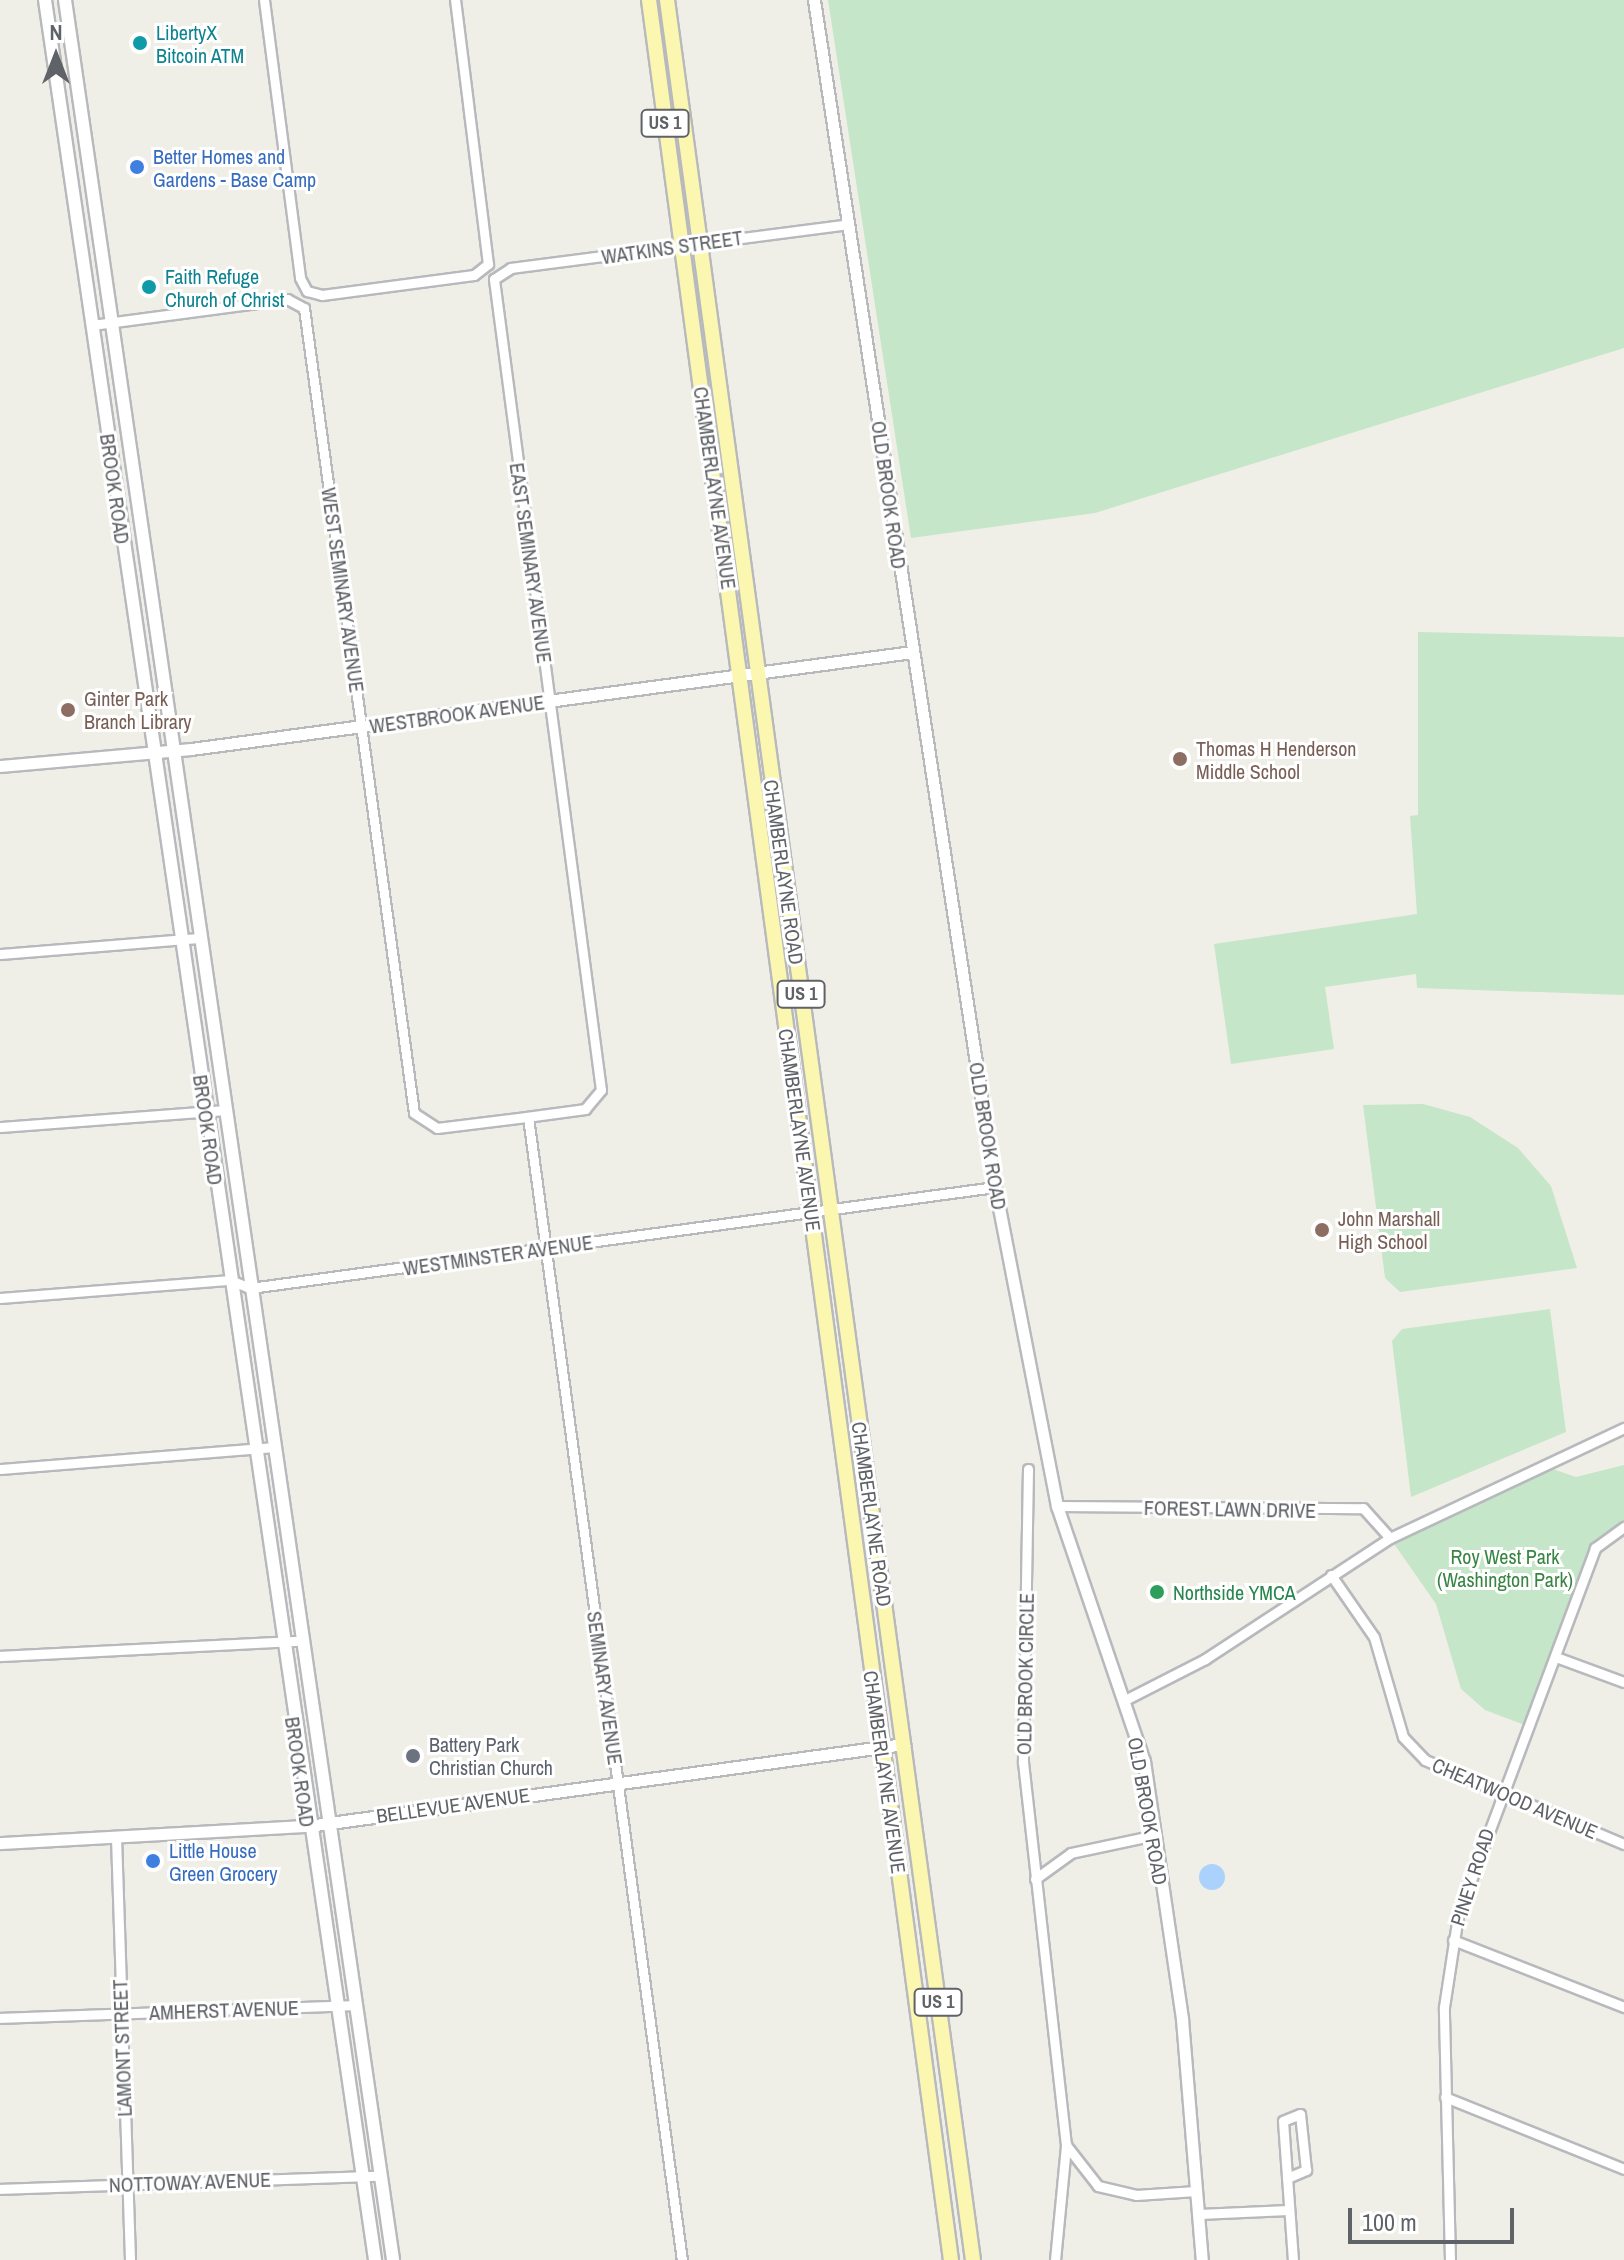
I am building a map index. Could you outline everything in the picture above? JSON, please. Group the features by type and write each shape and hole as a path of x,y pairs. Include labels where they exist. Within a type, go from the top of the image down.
{"main road":[{"name":"BROOK ROAD","path":"45,0 308,1826 375,2260"},
{"name":"BROOK ROAD","path":"65,0 300,1641 393,2260"},
{"name":"CHAMBERLAYNE AVENUE","path":"649,0 951,2260"},
{"name":"CHAMBERLAYNE ROAD","path":"667,0 904,1744"},
{"name":"CHAMBERLAYNE AVENUE","path":"904,1744 973,2260"}],"street":[{"path":"264,0 307,291 322,295 485,268 455,0"},
{"name":"OLD BROOK ROAD","path":"814,0 995,1187 1057,1506 1125,1700 1155,1835 1182,2019 1202,2260"},
{"name":"WATKINS STREET","path":"497,275 699,243 848,224"},
{"name":"EAST SEMINARY AVENUE","path":"497,275 601,1090 585,1109 528,1117"},
{"name":"WEST SEMINARY AVENUE","path":"112,322 297,300 305,313 417,1119 437,1128 528,1117"},
{"path":"92,325 112,322"},
{"name":"WESTBROOK AVENUE","path":"0,766 173,751 912,652"},
{"path":"0,954 200,938"},
{"path":"0,1127 224,1110"},
{"name":"SEMINARY AVENUE","path":"528,1117 682,2260"},
{"name":"WESTMINSTER AVENUE","path":"0,1298 230,1280 250,1288 995,1187"},
{"path":"1125,1700 1205,1659 1390,1538 1624,1428"},
{"path":"0,1469 273,1447"},
{"name":"OLD BROOK CIRCLE","path":"1028,1469 1023,1762 1066,2145 1055,2260"},
{"name":"FOREST LAWN DRIVE","path":"1057,1506 1363,1508 1390,1538"},
{"name":"PINEY ROAD","path":"1450,2260 1445,2097 1453,1940 1500,1796 1556,1657 1595,1548 1624,1527"},
{"name":"CHEATWOOD AVENUE","path":"1331,1575 1374,1637 1403,1737 1425,1760 1500,1796 1624,1844"},
{"path":"0,1656 300,1641"},
{"path":"1556,1657 1624,1682"},
{"name":"BELLEVUE AVENUE","path":"0,1843 308,1826 904,1744"},
{"path":"1035,1879 1071,1853 1155,1835"},
{"name":"LAMONT STREET","path":"116,1837 130,2260"},
{"path":"1453,1940 1624,2007"},
{"name":"AMHERST AVENUE","path":"0,2018 353,2005"},
{"path":"1445,2097 1624,2169"},
{"path":"1287,2178 1306,2170 1300,2114 1283,2121 1289,2210 1293,2260"},
{"path":"1066,2145 1098,2186 1136,2195 1196,2191"},
{"name":"NOTTOWAY AVENUE","path":"0,2189 380,2176"},
{"path":"1198,2214 1289,2210"}],"green space":[{"path":"828,0 1624,0 1624,348 1095,513 911,538"},
{"path":"1418,632 1624,637 1624,995 1417,988 1416,974 1325,987 1334,1049 1231,1064 1214,944 1417,914 1410,816 1418,815"},
{"path":"1423,1104 1470,1117 1518,1148 1551,1186 1577,1268 1400,1292 1385,1278 1363,1105"},
{"path":"1550,1309 1566,1432 1411,1497 1392,1341 1402,1329"},
{"name":"Roy West Park (Washington Park)","path":"1538,1464 1576,1477 1624,1465 1624,1527 1595,1548 1527,1726 1485,1710 1461,1689 1436,1604 1390,1538"}],"water":[{"path":"1212,1864 1221,1868 1225,1877 1221,1886 1212,1890 1203,1886 1199,1877 1203,1868"}],"place":[{"name":"LibertyX Bitcoin ATM","path":"140,43"},
{"name":"Better Homes and Gardens - Base Camp","path":"137,167"},
{"name":"Faith Refuge Church of Christ","path":"149,287"},
{"name":"Ginter Park Branch Library","path":"68,710"},
{"name":"Thomas H Henderson Middle School","path":"1180,759"},
{"name":"John Marshall High School","path":"1322,1230"},
{"name":"Northside YMCA","path":"1157,1592"},
{"name":"Battery Park Christian Church","path":"413,1756"},
{"name":"Little House Green Grocery","path":"153,1861"}]}
